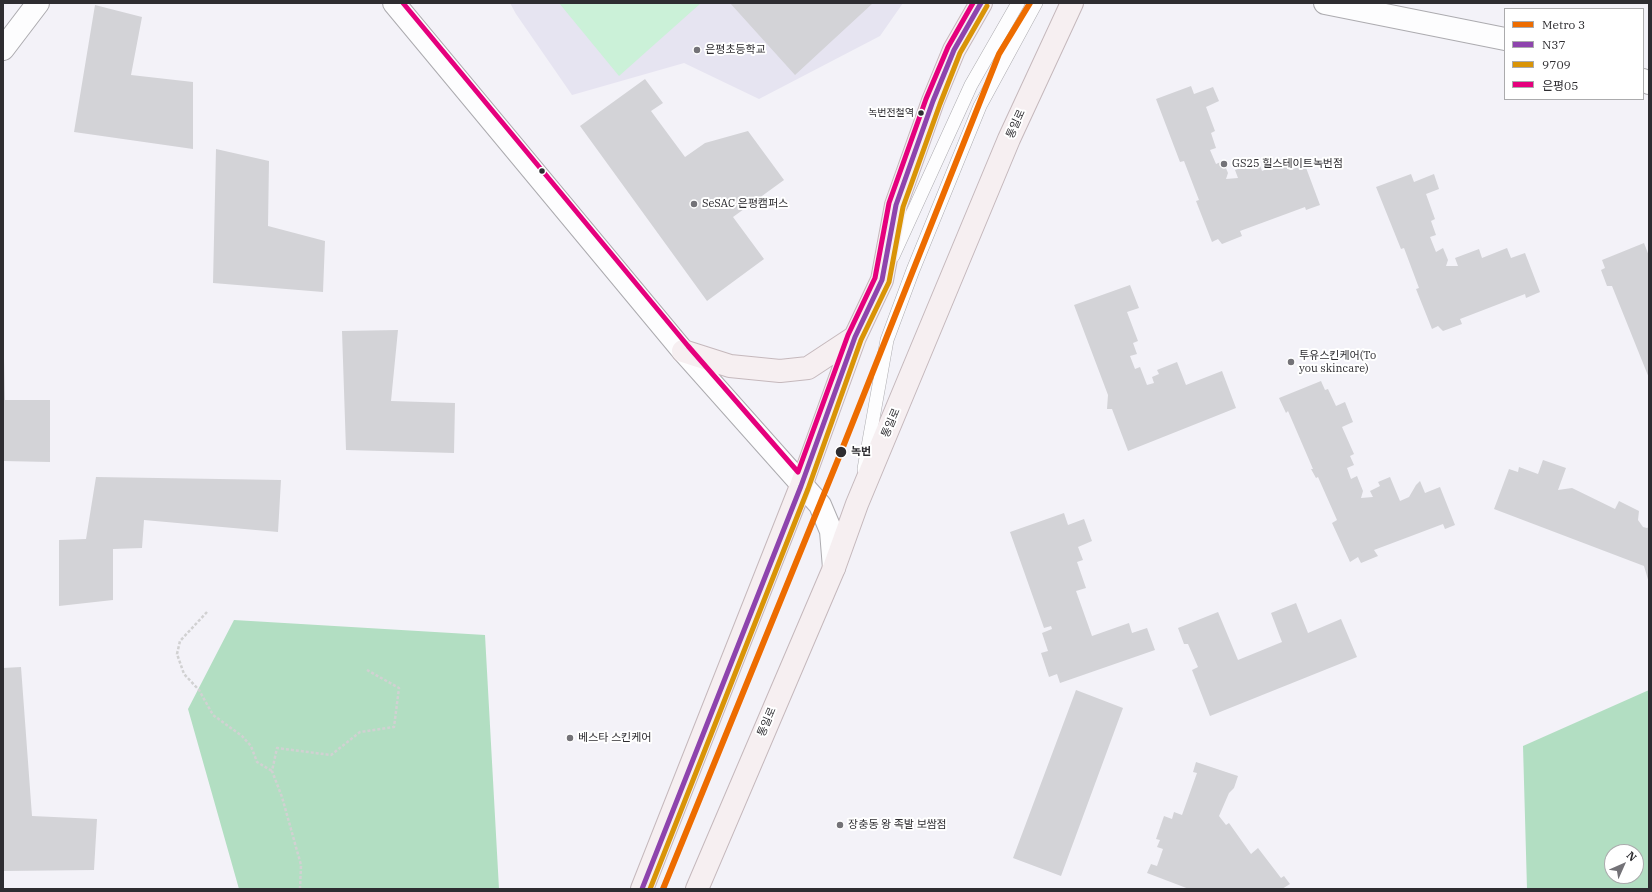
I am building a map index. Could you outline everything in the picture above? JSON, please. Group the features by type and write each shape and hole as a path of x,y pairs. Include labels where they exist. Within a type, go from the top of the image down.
{"main road":[{"path":"3,48 38,3"},
{"path":"394,3 683,351 820,505 831,531 834,568"},
{"path":"642,889 802,486 855,337 882,280 896,205 933,101 954,50 981,3"},
{"name":"통일로","path":"697,889 834,568 857,504 1009,139 1072,3"},
{"path":"1325,3 1504,40"},
{"path":"683,351 730,366 780,371 808,368 855,337"}],"lane":[{"path":"882,280 971,85 1018,3"},
{"path":"857,504 890,333 913,270 980,106 1036,3"}],"path":[{"path":"207,612 180,641 177,654 184,674 198,690 213,715 242,736 251,746 257,762 272,771"},
{"path":"300,889 301,865 282,797 272,771 277,748 332,755 360,732 394,727 398,688 367,670"}],"shaded area":[{"name":"은평초등학교","path":"510,3 903,3 880,36 759,99 684,63 572,95"}],"green space":[{"path":"559,3 701,3 619,76"},
{"path":"234,620 485,635 499,889 239,889 188,709"},
{"path":"1649,690 1649,889 1527,889 1523,746"}],"building":[{"path":"730,3 873,3 795,75"},
{"path":"95,5 142,17 131,75 193,82 193,149 74,132"},
{"path":"645,79 663,103 651,111 685,157 705,143 748,131 784,180 733,217 764,259 707,301 580,126"},
{"path":"1191,86 1194,94 1213,87 1219,101 1206,107 1215,131 1211,133 1216,148 1210,150 1216,164 1223,161 1228,173 1226,179 1238,178 1235,170 1259,162 1262,171 1287,161 1290,170 1305,165 1320,205 1306,210 1305,207 1240,231 1242,236 1222,244 1218,239 1212,242 1196,201 1199,200 1184,161 1180,162 1156,99"},
{"path":"216,149 269,161 268,226 325,241 323,292 213,283"},
{"path":"1411,174 1414,182 1434,174 1439,189 1426,194 1435,219 1431,221 1436,235 1430,237 1436,252 1443,248 1448,260 1446,266 1458,266 1455,258 1479,249 1482,258 1507,248 1511,258 1525,253 1540,292 1526,298 1525,294 1460,319 1462,324 1443,331 1438,326 1432,329 1416,289 1419,288 1404,248 1401,249 1376,187"},
{"path":"1644,243 1649,256 1649,378 1612,286 1607,286 1601,270 1605,268 1602,260"},
{"path":"1130,285 1139,308 1127,312 1138,341 1133,343 1137,354 1130,356 1135,369 1140,367 1147,385 1154,383 1152,377 1159,374 1157,370 1177,362 1186,385 1222,371 1236,408 1128,451 1112,409 1107,409 1108,395 1074,305"},
{"path":"398,330 391,401 455,403 454,453 346,450 342,331"},
{"path":"3,358 5,400 50,400 50,462 3,461"},
{"path":"1321,381 1325,390 1328,389 1336,406 1345,402 1353,422 1342,427 1354,454 1350,456 1354,465 1347,468 1351,479 1357,476 1363,491 1361,498 1373,497 1370,491 1380,486 1378,482 1390,477 1400,501 1409,497 1420,481 1425,493 1440,487 1455,525 1445,529 1443,524 1374,550 1378,556 1361,563 1358,557 1350,562 1332,523 1337,520 1318,477 1316,478 1311,469 1313,469 1288,411 1286,413 1279,398"},
{"path":"1543,460 1566,468 1558,490 1572,488 1615,509 1619,501 1639,511 1638,520 1643,527 1649,527 1649,583 1644,566 1494,509 1509,469 1518,472 1519,467 1538,474"},
{"path":"96,477 281,480 278,532 144,520 142,548 113,549 113,600 59,606 59,540 86,539"},
{"path":"1064,513 1068,525 1084,519 1092,541 1078,547 1083,560 1077,562 1086,588 1076,591 1092,636 1129,623 1132,633 1147,628 1155,650 1060,683 1057,674 1049,677 1041,653 1048,651 1042,633 1052,629 1051,626 1044,628 1010,532"},
{"path":"1296,603 1308,633 1341,619 1357,657 1210,716 1192,670 1198,667 1188,644 1184,644 1178,628 1218,612 1238,660 1282,642 1271,613"},
{"path":"21,667 32,816 97,819 94,870 3,871 3,668"},
{"path":"1076,690 1123,708 1061,876 1013,858"},
{"path":"1196,762 1238,776 1234,788 1229,793 1219,816 1226,825 1229,823 1251,854 1258,848 1281,878 1284,876 1290,884 1282,889 1189,889 1147,873 1151,864 1157,866 1163,849 1157,847 1160,840 1156,839 1164,816 1172,819 1174,812 1182,815 1197,773 1193,772"}],"metro line":[{"name":"3","path":"663,889 837,462 999,54 1030,3"}],"transit line":[{"name":"은평05","path":"403,3 688,346 798,472 848,335 875,278 889,203 926,99 948,47 973,3"},
{"name":"N37","path":"642,889 801,486 855,337 882,280 896,205 933,101 954,50 981,3"},
{"name":"9709","path":"650,889 808,489 861,340 889,282 903,207 940,104 960,53 987,6"}],"place":[{"name":"은평초등학교","path":"697,50"},
{"name":"녹번전철역","path":"921,113"},
{"name":"GS25 힐스테이트녹번점","path":"1224,164"},
{"name":"SeSAC 은평캠퍼스","path":"694,204"},
{"name":"투유스킨케어(To you skincare)","path":"1291,362"},
{"name":"녹번","path":"841,452"},
{"name":"베스타 스킨케어","path":"570,738"},
{"name":"장충동 왕 족발 보쌈점","path":"840,825"}]}
